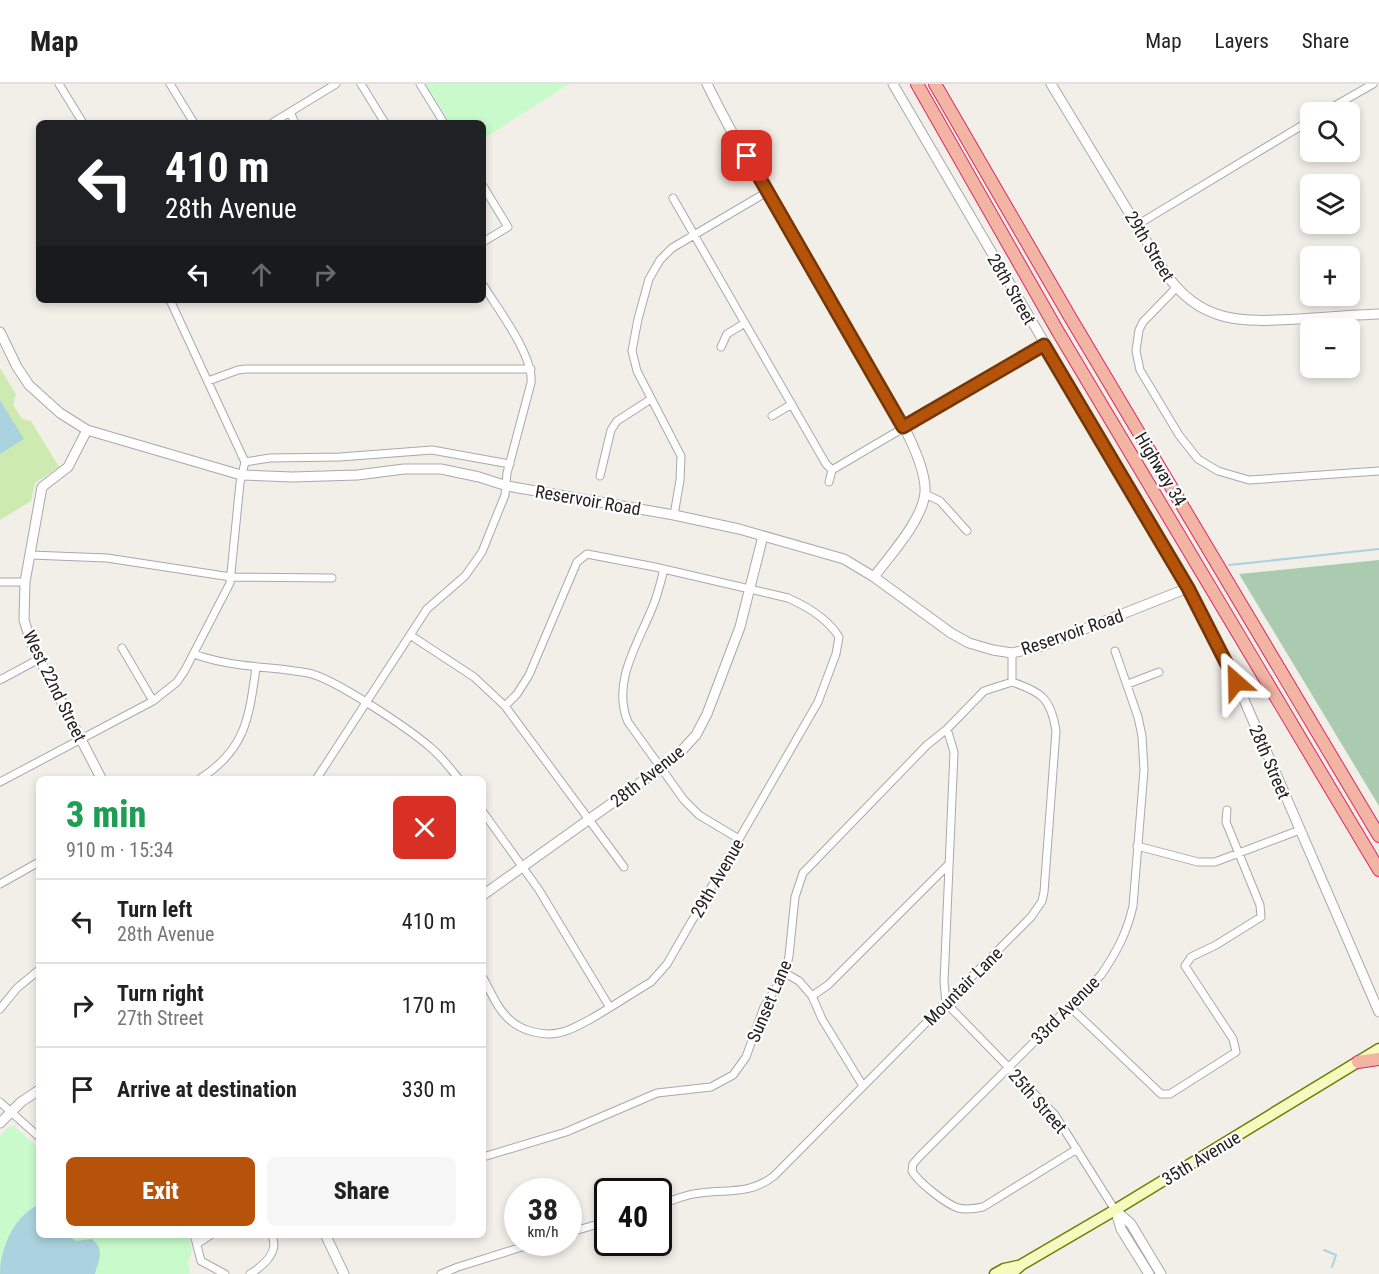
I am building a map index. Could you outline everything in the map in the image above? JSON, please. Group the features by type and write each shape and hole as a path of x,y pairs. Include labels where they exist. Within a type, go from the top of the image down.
{"highway":[{"name":"Highway 34","path":"916,84 1057,330 1379,870"},
{"name":"Highway 34","path":"935,84 1070,317 1379,836"},
{"path":"1358,1062 1379,1059"}],"main road":[{"name":"35th Avenue","path":"1011,1274 1021,1265 1379,1049"},
{"name":"35th Avenue","path":"995,1274 1021,1265"}],"street":[{"path":"59,84 81,120"},
{"path":"170,84 192,120"},
{"path":"277,120 336,84"},
{"path":"362,84 383,120"},
{"path":"420,84 442,120"},
{"path":"708,84 767,192 903,427 921,463 925,494 913,524 874,577"},
{"name":"28th Street","path":"892,84 1188,588 1229,665 1379,1012"},
{"name":"29th Street","path":"1050,84 1176,288 1203,308 1235,320 1252,321 1379,314"},
{"path":"1339,102 1361,87 1373,84"},
{"path":"290,112 294,120"},
{"path":"1137,225 1300,127"},
{"path":"486,191 508,227 486,240"},
{"path":"674,515 680,480 681,456 636,371 632,351 638,319 653,269 672,248 767,192"},
{"path":"673,198 826,464 832,470"},
{"path":"1176,288 1143,322 1137,340 1138,362 1140,370 1179,435 1198,459 1218,471 1249,480 1379,471"},
{"path":"319,776 427,609 465,576 479,557 506,495 510,464 531,383 531,369 526,356 486,290"},
{"path":"0,782 153,700 177,682 195,654 230,583 241,475 245,462 171,303"},
{"path":"721,347 727,333 745,323"},
{"name":"Reservoir Road","path":"0,332 17,367 29,385 60,413 87,430 241,475 292,477 357,475 430,468 453,470 507,486 674,515 763,536 844,559 874,577 960,638 981,648 1012,652 1039,647 1188,588"},
{"path":"829,482 832,470 1044,345"},
{"path":"208,381 246,369 531,369"},
{"path":"600,476 611,430 617,421 651,399"},
{"path":"772,416 792,404"},
{"name":"West 22nd Street","path":"87,430 68,467 42,487 25,582 24,620 39,659 100,776"},
{"path":"245,462 270,458 340,457 432,450 510,464"},
{"path":"925,494 940,501 967,531"},
{"name":"28th Avenue","path":"486,893 590,820 687,746 702,724 735,643 763,536"},
{"path":"505,706 517,694 529,675 577,562 584,555 590,554 664,569 749,590"},
{"path":"30,555 107,558 231,577 332,578"},
{"path":"664,569 654,604 627,668 622,705 628,722 684,800 695,812 739,839"},
{"path":"0,582 25,582"},
{"name":"29th Avenue","path":"486,983 502,1011 517,1025 540,1033 558,1034 573,1029 651,982 667,964 818,702 836,654 838,637 829,626 800,603 788,598 749,590"},
{"path":"410,635 474,677 505,706 624,867"},
{"path":"122,648 153,700"},
{"name":"33rd Avenue","path":"1077,1149 983,1207 967,1210 951,1204 921,1182 912,1171 913,1164 920,1156 1101,975 1129,927 1144,770 1142,736 1128,684 1115,651"},
{"path":"1012,652 1012,682"},
{"path":"195,654 221,663 318,675 366,703 432,749 456,776"},
{"path":"0,680 39,659"},
{"path":"204,776 219,765 246,726 256,668"},
{"path":"1128,684 1159,672"},
{"name":"Sunset Lane","path":"486,1156 566,1132 657,1093 704,1088 716,1085 728,1078 741,1066 746,1057 764,1007 785,973 789,957 795,897 802,873 927,745 947,729 984,692 1012,682"},
{"name":"Mountair Lane","path":"672,1201 698,1193 747,1190 766,1182 1031,917 1041,902 1044,892 1055,723 1050,706 1042,695 1012,682"},
{"path":"946,1003 944,982 954,752 947,729"},
{"path":"1070,1007 1161,1094 1170,1094 1233,1055 1236,1047 1233,1039 1186,969 1186,963 1191,957 1216,945 1260,917 1260,905 1226,822 1227,810"},
{"path":"486,816 539,890 609,1006"},
{"path":"1137,846 1207,863 1239,855 1299,830"},
{"path":"0,884 36,864"},
{"path":"812,996 828,985 948,865"},
{"path":"0,1009 17,988 36,972"},
{"path":"785,973 799,981 812,996 822,1019 863,1086"},
{"name":"25th Street","path":"946,1003 1055,1114 1115,1210 1121,1229 1149,1274"},
{"path":"0,1123 21,1102 36,1092"},
{"path":"0,1102 36,1134"},
{"name":"25th Street","path":"1115,1210 1131,1224 1161,1274"},
{"path":"195,1238 201,1261 225,1274"},
{"path":"197,1244 206,1238"},
{"path":"250,1274 260,1268 274,1251 276,1245 273,1238"},
{"path":"327,1238 344,1274"},
{"path":"441,1274 504,1253"}],"green space":[{"path":"426,84 569,84 486,137 486,120 448,120"},
{"path":"0,368 16,394 13,405 22,419 31,421 59,467 35,483 31,501 0,520 0,454 23,439 0,400"},
{"path":"1379,560 1379,806 1239,574"},
{"path":"14,1126 36,1146 36,1238 189,1238 192,1251 188,1262 190,1274 0,1274 0,1136 9,1127"}],"water":[{"path":"0,400 24,439 0,454"},
{"path":"36,1206 36,1238 71,1238 76,1241 92,1239 100,1252 95,1274 0,1274 2,1255 9,1236 28,1211"}],"waterway":[{"path":"1229,565 1379,549"},
{"path":"1324,1250 1336,1255 1332,1267"}],"route":[{"path":"747,156 903,427 1044,345 1188,588 1236,682"}]}
